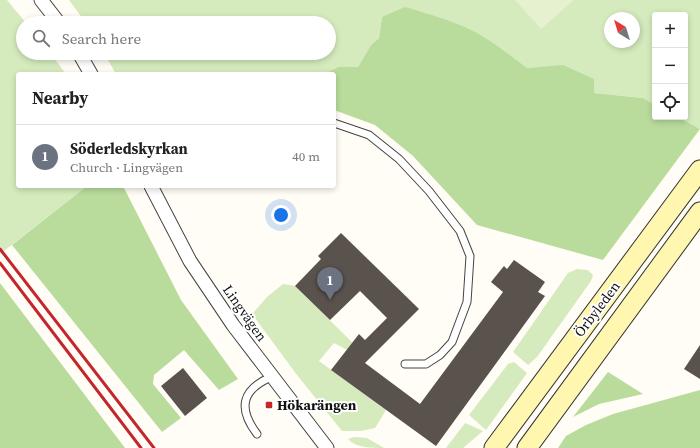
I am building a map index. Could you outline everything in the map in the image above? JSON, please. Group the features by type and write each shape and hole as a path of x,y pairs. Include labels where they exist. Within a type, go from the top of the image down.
{"main road":[{"name":"Örbyleden","path":"494,448 700,170"},
{"name":"Örbyleden","path":"527,448 700,212"}],"street":[{"path":"41,0 54,16"},
{"path":"83,60 91,72"},
{"name":"Lingvägen","path":"152,188 190,261 233,325 271,378 327,448"}],"lane":[{"path":"336,124 369,135 399,159 429,191 460,231 470,256 467,302 452,342 440,355 426,364 405,364"},
{"path":"257,434 247,420 244,408 246,397 255,387 271,378"}],"green space":[{"path":"0,0 7,0 20,16 16,16 16,60 55,60 64,72 16,72 16,188 84,188 0,254"},
{"path":"69,0 700,0 700,129 684,120 688,120 688,12 652,12 652,103 643,98 594,93 541,67 527,68 502,49 382,17 379,38 371,45 358,67 338,67 328,72 115,72 108,60 336,60 336,16 81,16"},
{"path":"515,0 574,0 541,29"},
{"path":"405,7 448,20 473,31 527,68 563,65 594,79 594,93 643,98 652,103 652,120 684,120 700,129 603,260 477,225 413,156 375,125 336,111 336,72 328,72 338,67 358,67 371,45 379,38 382,17"},
{"path":"84,188 124,188 181,300 238,379 219,390 184,350 154,375 153,384 181,418 162,432 12,245"},
{"path":"577,269 588,270 593,275 591,281 537,357 528,365 513,352 568,273"},
{"path":"0,283 125,448 0,448"},
{"path":"283,284 295,286 361,351 347,350 334,343 319,361 386,410 375,428 361,431 342,431 297,375 252,314 268,296"},
{"path":"514,362 527,373 486,430 469,415 508,364"},
{"path":"608,372 643,394 599,404 573,417"},
{"path":"700,390 700,448 558,448 566,436 586,425 613,414"},
{"path":"465,423 483,431 463,448 446,448"},
{"path":"354,437 367,438 384,448 369,448 360,446 348,439"}],"building":[{"path":"341,233 419,309 365,363 420,404 503,292 491,282 504,266 507,269 514,260 545,282 538,292 545,296 436,446 331,370 359,334 365,340 387,318 360,291 330,320 295,286 321,259 318,256"},
{"path":"700,345 700,379 684,369"},
{"path":"183,368 207,398 185,416 161,386"}],"railway":[{"path":"0,249 154,448"},
{"path":"0,263 141,448"}],"place":[{"name":"Söderledskyrkan","path":"330,300"},
{"name":"Hökarängen","path":"269,405"}]}
